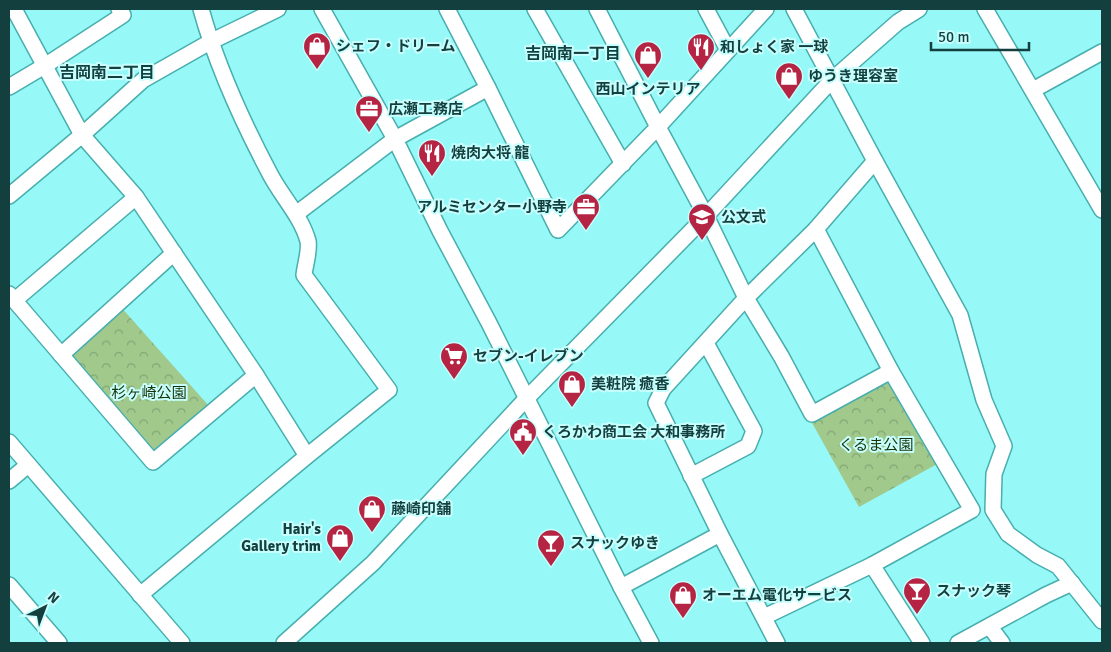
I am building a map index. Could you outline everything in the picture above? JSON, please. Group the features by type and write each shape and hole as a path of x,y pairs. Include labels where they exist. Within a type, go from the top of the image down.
{"street":[{"path":"14,9 46,65 82,135 136,196 256,375 307,456"},
{"path":"9,87 123,15 119,9"},
{"path":"140,595 389,390 304,275 308,242 296,214 271,176 224,79 210,42 201,9"},
{"path":"9,196 82,135 143,80 210,42 278,9"},
{"path":"322,9 395,139 621,588 651,643"},
{"path":"446,9 488,88 558,230 658,128 766,9"},
{"path":"535,9 623,164"},
{"path":"597,9 706,216 746,298 781,356 812,414 891,371"},
{"path":"706,9 728,50"},
{"path":"794,9 875,161 960,314 984,400 1004,446 994,474 992,510 1008,534 1037,555 1058,566 1102,620"},
{"path":"284,643 373,563 526,398 706,216 832,80 898,22 919,9"},
{"path":"985,9 1102,210"},
{"path":"1033,90 1102,52"},
{"path":"296,214 395,139 488,88"},
{"path":"777,643 720,534 656,403 663,390 706,342 746,298 816,229 875,161"},
{"path":"136,196 12,297 152,462 256,375"},
{"path":"816,229 891,371 972,510"},
{"path":"61,354 174,253"},
{"path":"691,476 748,446 754,430 706,342"},
{"path":"9,442 182,643"},
{"path":"9,481 28,465"},
{"path":"764,617 872,565 972,510 992,510"},
{"path":"621,588 720,534"},
{"path":"872,565 922,643"},
{"path":"958,643 1072,583"},
{"path":"9,585 59,643"},
{"path":"990,627 1002,643"}],"green space":[{"name":"杉ヶ崎公園","path":"120,306 209,406 153,454 67,354"},
{"name":"くるま公園","path":"889,378 939,463 859,507 811,421"}],"place":[{"name":"シェフ・ドリーム","path":"317,70"},
{"name":"和しょく家 一球","path":"701,71"},
{"name":"西山インテリア","path":"648,79"},
{"name":"ゆうき理容室","path":"789,100"},
{"name":"広瀬工務店","path":"369,133"},
{"name":"焼肉大将 龍","path":"432,177"},
{"name":"アルミセンター小野寺","path":"586,231"},
{"name":"公文式","path":"702,241"},
{"name":"セブン-イレブン","path":"454,380"},
{"name":"美粧院 癒香","path":"572,408"},
{"name":"くろかわ商工会 大和事務所","path":"523,456"},
{"name":"藤崎印舗","path":"372,533"},
{"name":"Hair's Gallery trim","path":"340,562"},
{"name":"スナックゆき","path":"551,567"},
{"name":"スナック琴","path":"917,615"},
{"name":"オーエム電化サービス","path":"683,619"}],"district":[{"name":"吉岡南一丁目","path":"573,53"},
{"name":"吉岡南二丁目","path":"107,72"}]}
